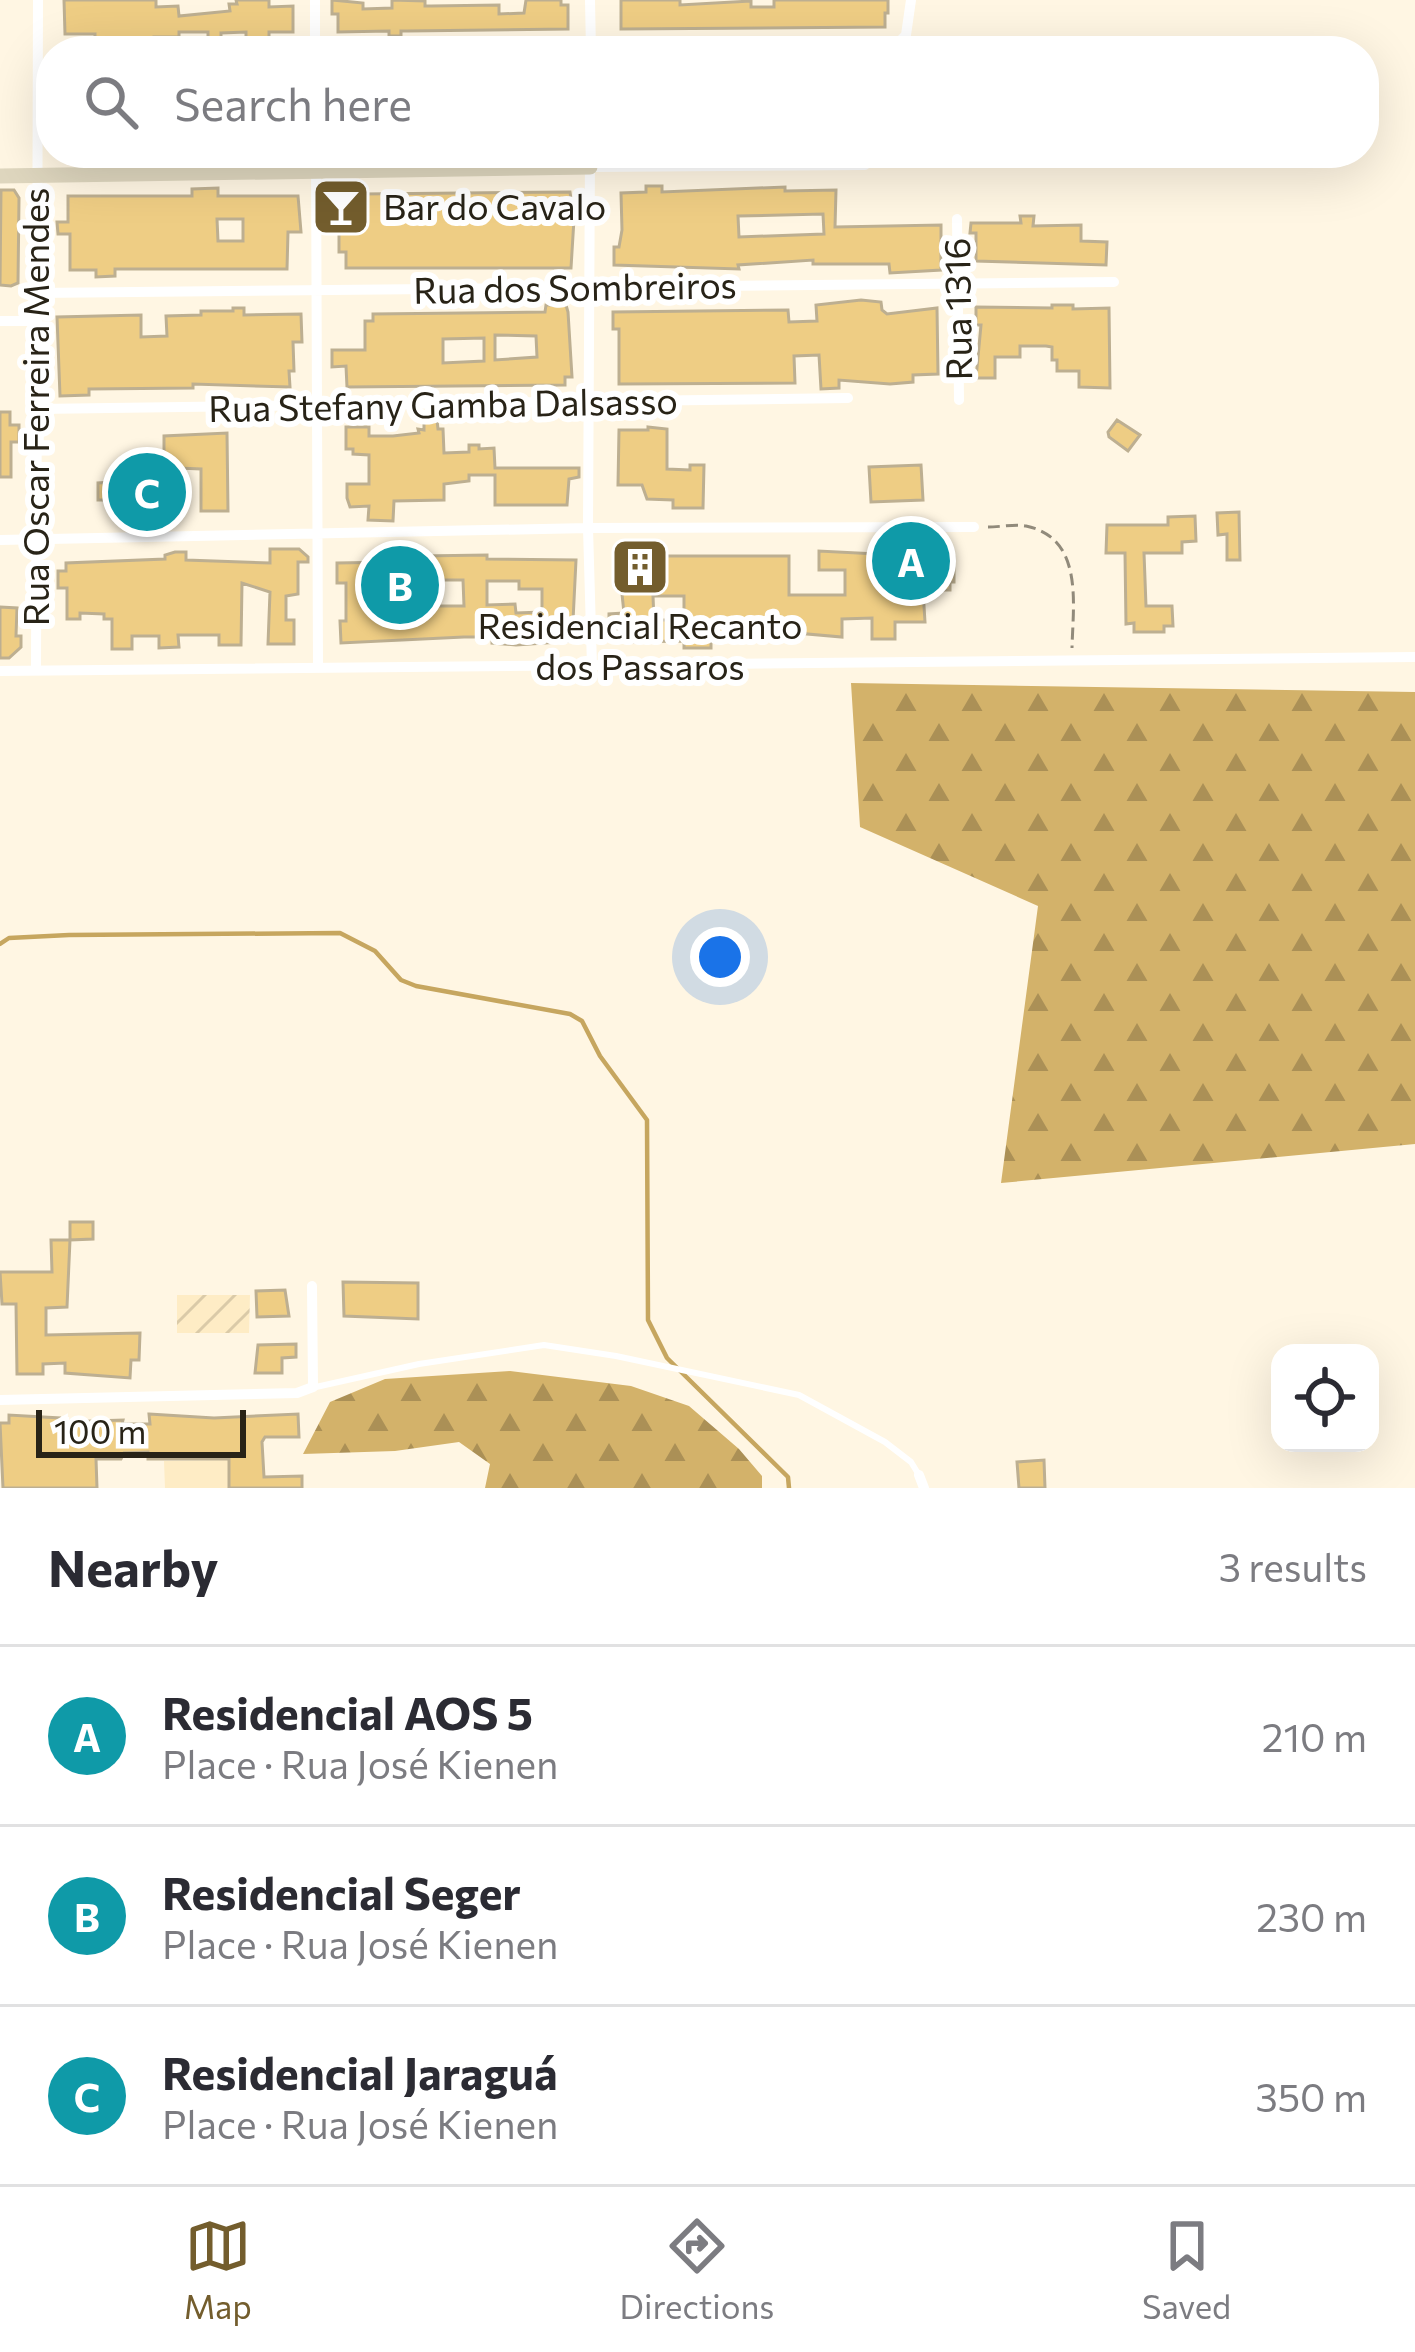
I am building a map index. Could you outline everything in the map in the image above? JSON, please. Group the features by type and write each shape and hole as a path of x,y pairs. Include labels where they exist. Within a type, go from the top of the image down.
{"street":[{"name":"Rua Oscar Ferreira Mendes","path":"38,0 42,36"},
{"path":"315,0 315,36"},
{"path":"590,0 590,36"},
{"path":"905,36 911,0"},
{"name":"Rua Oscar Ferreira Mendes","path":"36,168 36,669"},
{"path":"316,168 318,666"},
{"path":"0,176 421,168"},
{"path":"590,168 592,666"},
{"name":"Rua 1316","path":"957,219 959,400"},
{"name":"Rua dos Sombreiros","path":"37,293 1114,282"},
{"path":"0,321 36,321"},
{"name":"Rua Stefany Gamba Dalsasso","path":"37,409 848,398"},
{"path":"0,540 588,528 974,527"},
{"path":"0,671 1415,657"},
{"path":"0,1400 297,1393 313,1387 312,1286"}],"lane":[{"path":"313,1387 419,1364 544,1345 616,1356 799,1395 885,1442 911,1462 921,1482"}],"path":[{"path":"974,527 1027,526 1049,537 1065,553 1073,573 1072,660"}],"shaded area":[{"path":"177,1295 250,1295 249,1333 177,1333"},
{"path":"229,1460 229,1488 165,1488 164,1461"}],"green space":[{"path":"851,683 1415,692 1415,1144 1001,1183 1038,906 860,827"},
{"path":"510,1371 631,1386 689,1406 739,1449 762,1476 762,1488 485,1488 490,1464 459,1442 395,1451 303,1454 330,1402 385,1379"}],"building":[{"path":"64,0 156,0 156,7 178,6 179,16 230,11 229,4 237,4 236,0 293,6 293,32 269,32 269,36 246,36 246,32 221,36 208,36 208,32 65,34"},
{"path":"332,0 363,3 363,9 392,8 392,0 425,1 425,6 499,5 499,14 524,13 526,0 561,0 561,5 568,5 568,29 401,31 401,36 389,36 389,31 338,32"},
{"path":"621,0 680,0 680,5 751,1 751,7 774,7 774,0 888,0 888,13 885,27 621,29"},
{"path":"646,186 662,186 662,192 836,190 835,227 941,225 941,270 890,273 889,264 813,264 813,260 738,265 739,269 614,265 614,247 619,247 622,230 621,193 646,192","holes":["823,214 824,234 739,237 738,216"]},
{"path":"361,187 362,194 570,192 574,219 571,268 346,268 346,252 339,252 339,227 331,228 330,188"},
{"path":"218,188 218,196 298,196 301,232 288,232 287,269 115,269 115,276 96,277 96,270 70,270 70,234 58,234 57,222 68,222 68,196 192,196 192,189","holes":["217,219 243,219 243,241 218,241"]},
{"path":"1,190 14,190 19,198 18,283 11,286 0,285"},
{"path":"1020,216 1034,216 1033,226 1081,225 1081,241 1107,242 1106,265 976,261 976,233 970,233 971,223 1021,223"},
{"path":"881,302 887,314 937,308 938,374 913,375 913,382 890,384 839,380 839,388 821,389 819,355 794,356 795,383 619,384 619,329 613,329 613,312 788,310 789,322 817,321 816,305"},
{"path":"546,305 566,305 568,312 572,377 565,377 565,385 347,387 346,366 332,367 332,350 365,350 365,321 373,321 373,314 545,312","holes":["495,335 536,336 537,357 495,360","484,338 484,361 443,363 443,339"]},
{"path":"976,307 1109,308 1110,388 1079,387 1079,371 1057,371 1052,347 1046,346 1020,346 1020,357 995,357 995,378 976,378 981,325 976,325"},
{"path":"244,308 244,315 301,314 302,342 293,342 290,387 193,384 193,388 89,389 89,395 60,396 57,317 141,315 141,337 167,336 166,316"},
{"path":"0,412 10,412 10,425 19,425 19,442 11,442 11,477 0,477"},
{"path":"424,420 437,420 438,429 443,429 444,453 469,452 469,445 479,445 479,449 494,448 495,468 579,468 579,477 569,479 567,505 495,505 495,475 469,475 469,481 444,484 444,500 394,501 393,521 368,520 369,506 350,507 347,484 369,484 369,455 346,449 346,427 369,427 369,436 393,436 419,433"},
{"path":"1117,420 1140,435 1128,451 1109,437"},
{"path":"667,429 667,469 704,465 703,508 673,508 673,500 647,499 642,485 618,485 619,430"},
{"path":"227,433 228,511 201,511 201,469 178,468 175,479 167,479 167,510 131,511 131,500 98,500 98,483 131,481 131,474 164,474 164,436"},
{"path":"921,465 923,500 871,502 869,467"},
{"path":"1239,512 1240,560 1227,560 1227,534 1218,535 1217,513"},
{"path":"1195,516 1196,541 1182,542 1182,553 1144,553 1146,606 1172,606 1173,626 1164,626 1164,632 1134,632 1134,623 1126,624 1125,553 1106,553 1107,525 1168,525 1168,517"},
{"path":"897,543 903,553 954,557 950,590 923,590 925,622 895,622 895,639 872,639 872,618 842,619 842,637 784,632 784,640 711,640 711,648 684,648 684,641 627,642 619,629 609,629 609,614 624,613 618,556 789,556 789,595 845,595 845,570 819,570 819,551 877,554","holes":["653,596 684,596 684,620 654,620"]},
{"path":"270,549 299,549 308,557 308,562 298,562 298,594 286,596 286,620 294,620 294,644 268,644 270,592 242,583 241,645 219,645 219,635 178,635 179,647 159,648 159,636 132,636 132,649 112,649 112,619 104,619 104,614 80,613 80,619 67,619 67,588 58,588 58,571 66,571 66,563 165,559 165,555 186,552 186,560 270,563"},
{"path":"421,556 576,560 572,641 516,645 492,643 492,637 464,637 341,643 346,583 337,583 337,563 395,562 396,577 413,576 413,600 464,606 463,580 438,580 438,567 421,567","holes":["487,581 519,581 519,589 542,589 542,612 516,613 515,604 487,605"]},
{"path":"0,607 17,608 16,636 21,636 21,647 9,658 0,658"},
{"path":"70,1222 93,1222 93,1239 70,1240"},
{"path":"51,1240 70,1240 67,1307 46,1308 46,1335 140,1333 139,1360 131,1360 130,1378 65,1373 65,1363 43,1364 43,1374 17,1374 16,1304 2,1304 0,1272 52,1272"},
{"path":"343,1282 418,1283 418,1319 344,1316"},
{"path":"285,1290 289,1316 257,1317 256,1291"},
{"path":"296,1344 296,1357 282,1358 282,1373 255,1373 258,1345"},
{"path":"149,1414 214,1418 298,1414 299,1437 265,1437 262,1442 264,1477 302,1476 302,1488 229,1488 229,1459 148,1459 148,1452 96,1459 97,1488 3,1488 0,1423 9,1423 9,1415 60,1418 60,1422 150,1424"},
{"path":"1044,1460 1045,1488 1019,1488 1017,1462"}],"waterway":[{"path":"0,944 9,938 69,935 340,933 375,951 401,980 416,986 570,1014 582,1021 600,1056 647,1120 648,1320 667,1358 788,1477 789,1488"}],"place":[{"name":"Bar do Cavalo","path":"341,207"},
{"name":"Residencial Jaraguá","path":"147,492"},
{"name":"Residencial AOS 5","path":"911,561"},
{"name":"Residencial Recanto dos Passaros","path":"640,567"},
{"name":"Residencial Seger","path":"400,585"}]}
